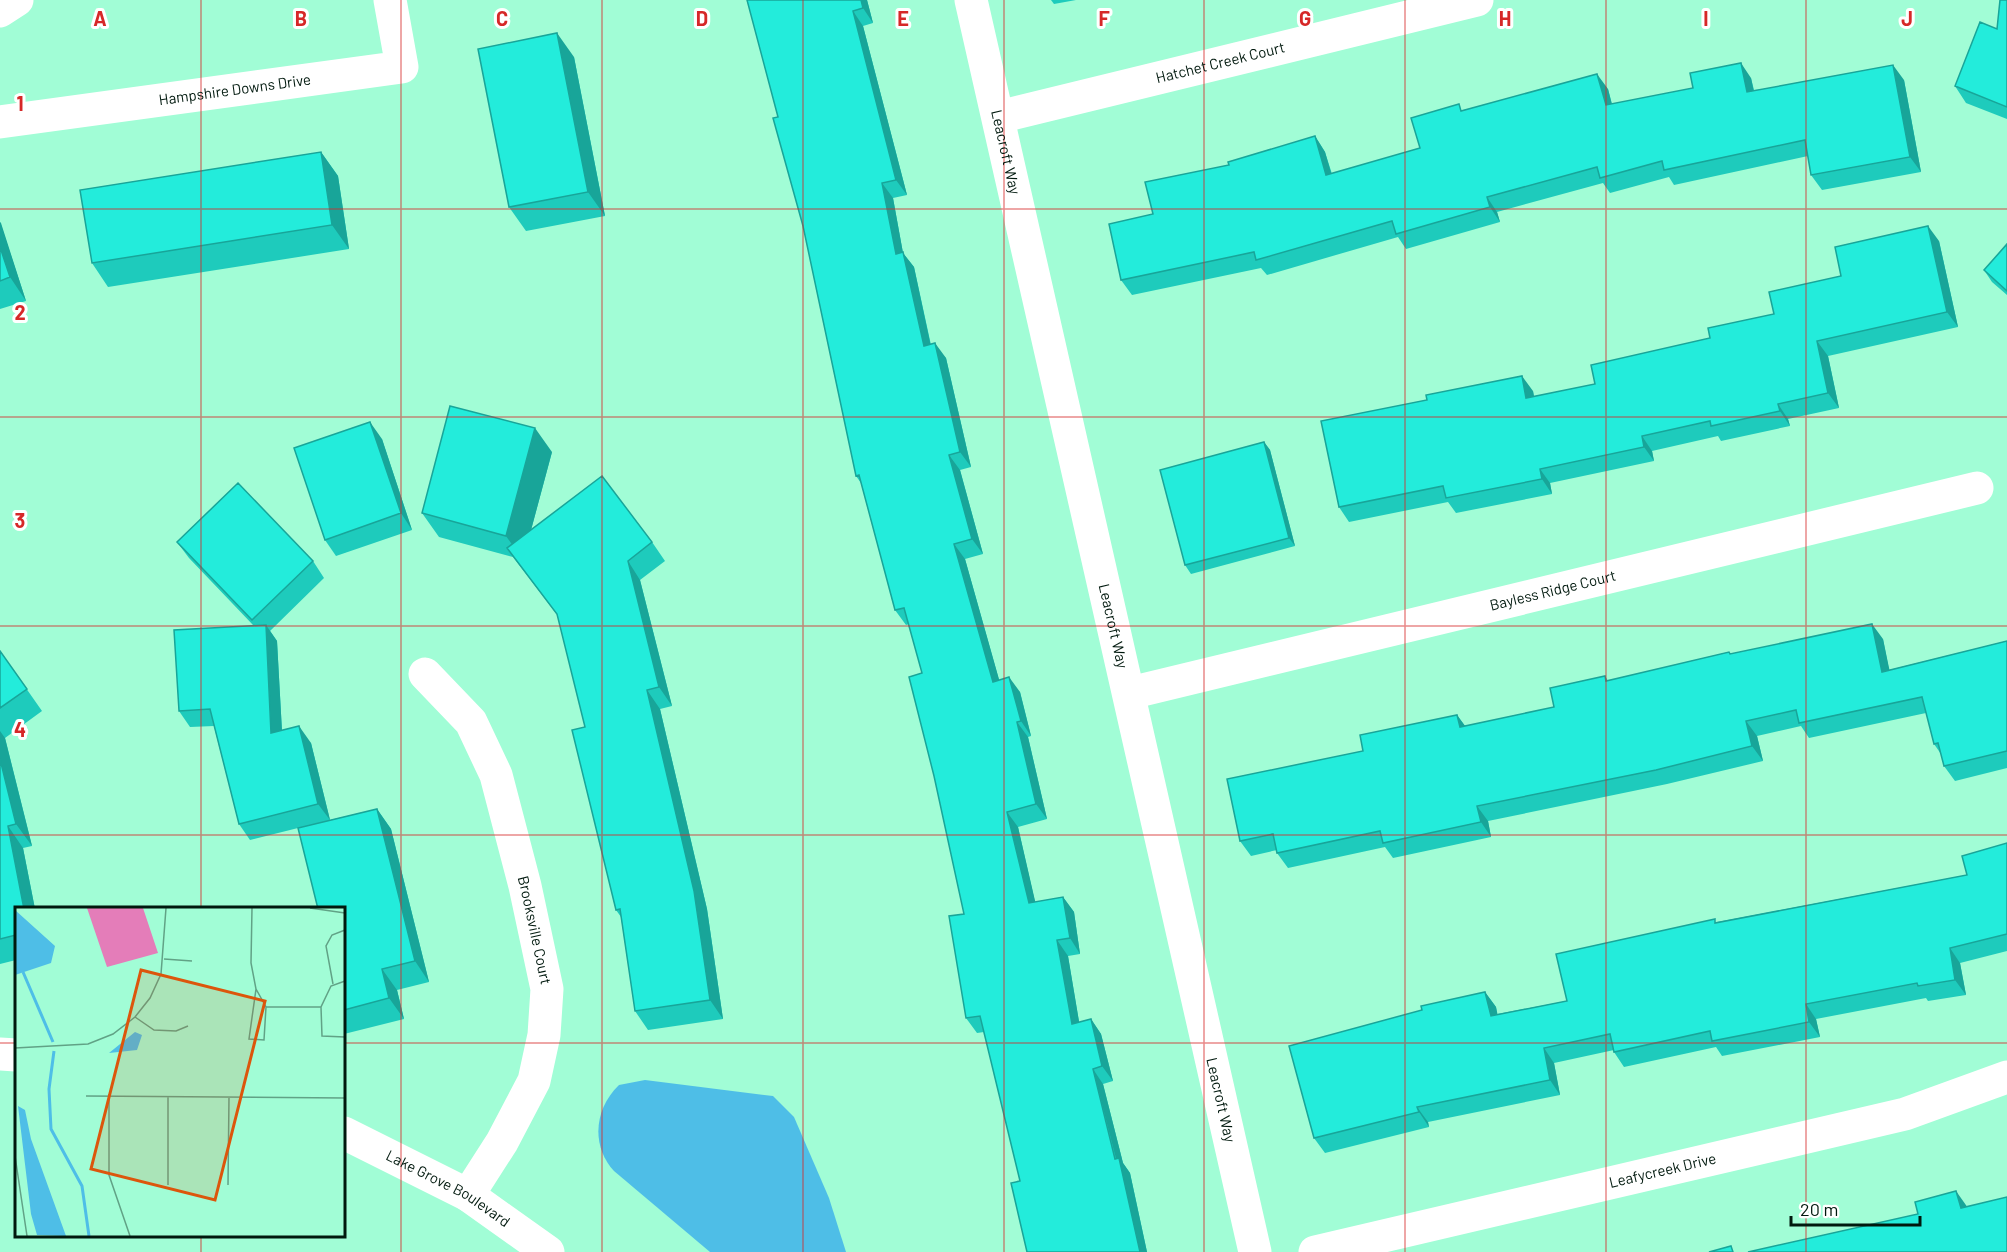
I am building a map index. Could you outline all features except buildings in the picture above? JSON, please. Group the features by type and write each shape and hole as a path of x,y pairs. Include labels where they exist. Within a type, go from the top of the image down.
{"street":[{"path":"0,11 17,0"},
{"name":"Hampshire Downs Drive","path":"0,122 402,67 390,0"},
{"name":"Leacroft Way","path":"971,0 1255,1252"},
{"name":"Hatchet Creek Court","path":"999,117 1477,0"},
{"name":"Bayless Ridge Court","path":"1130,693 1977,488"},
{"name":"Brooksville Court","path":"425,674 471,722 496,775 525,886 547,989 544,1035 534,1081 502,1142 468,1195"},
{"path":"0,1054 15,1055"},
{"name":"Leafycreek Drive","path":"1315,1252 1905,1114 2007,1077"},
{"name":"Lake Grove Boulevard","path":"345,1133 468,1195 548,1252"}],"water":[{"path":"645,1080 773,1096 794,1117 829,1198 846,1252 710,1252 614,1171 607,1161 599,1139 600,1116 604,1105 619,1085"}]}
